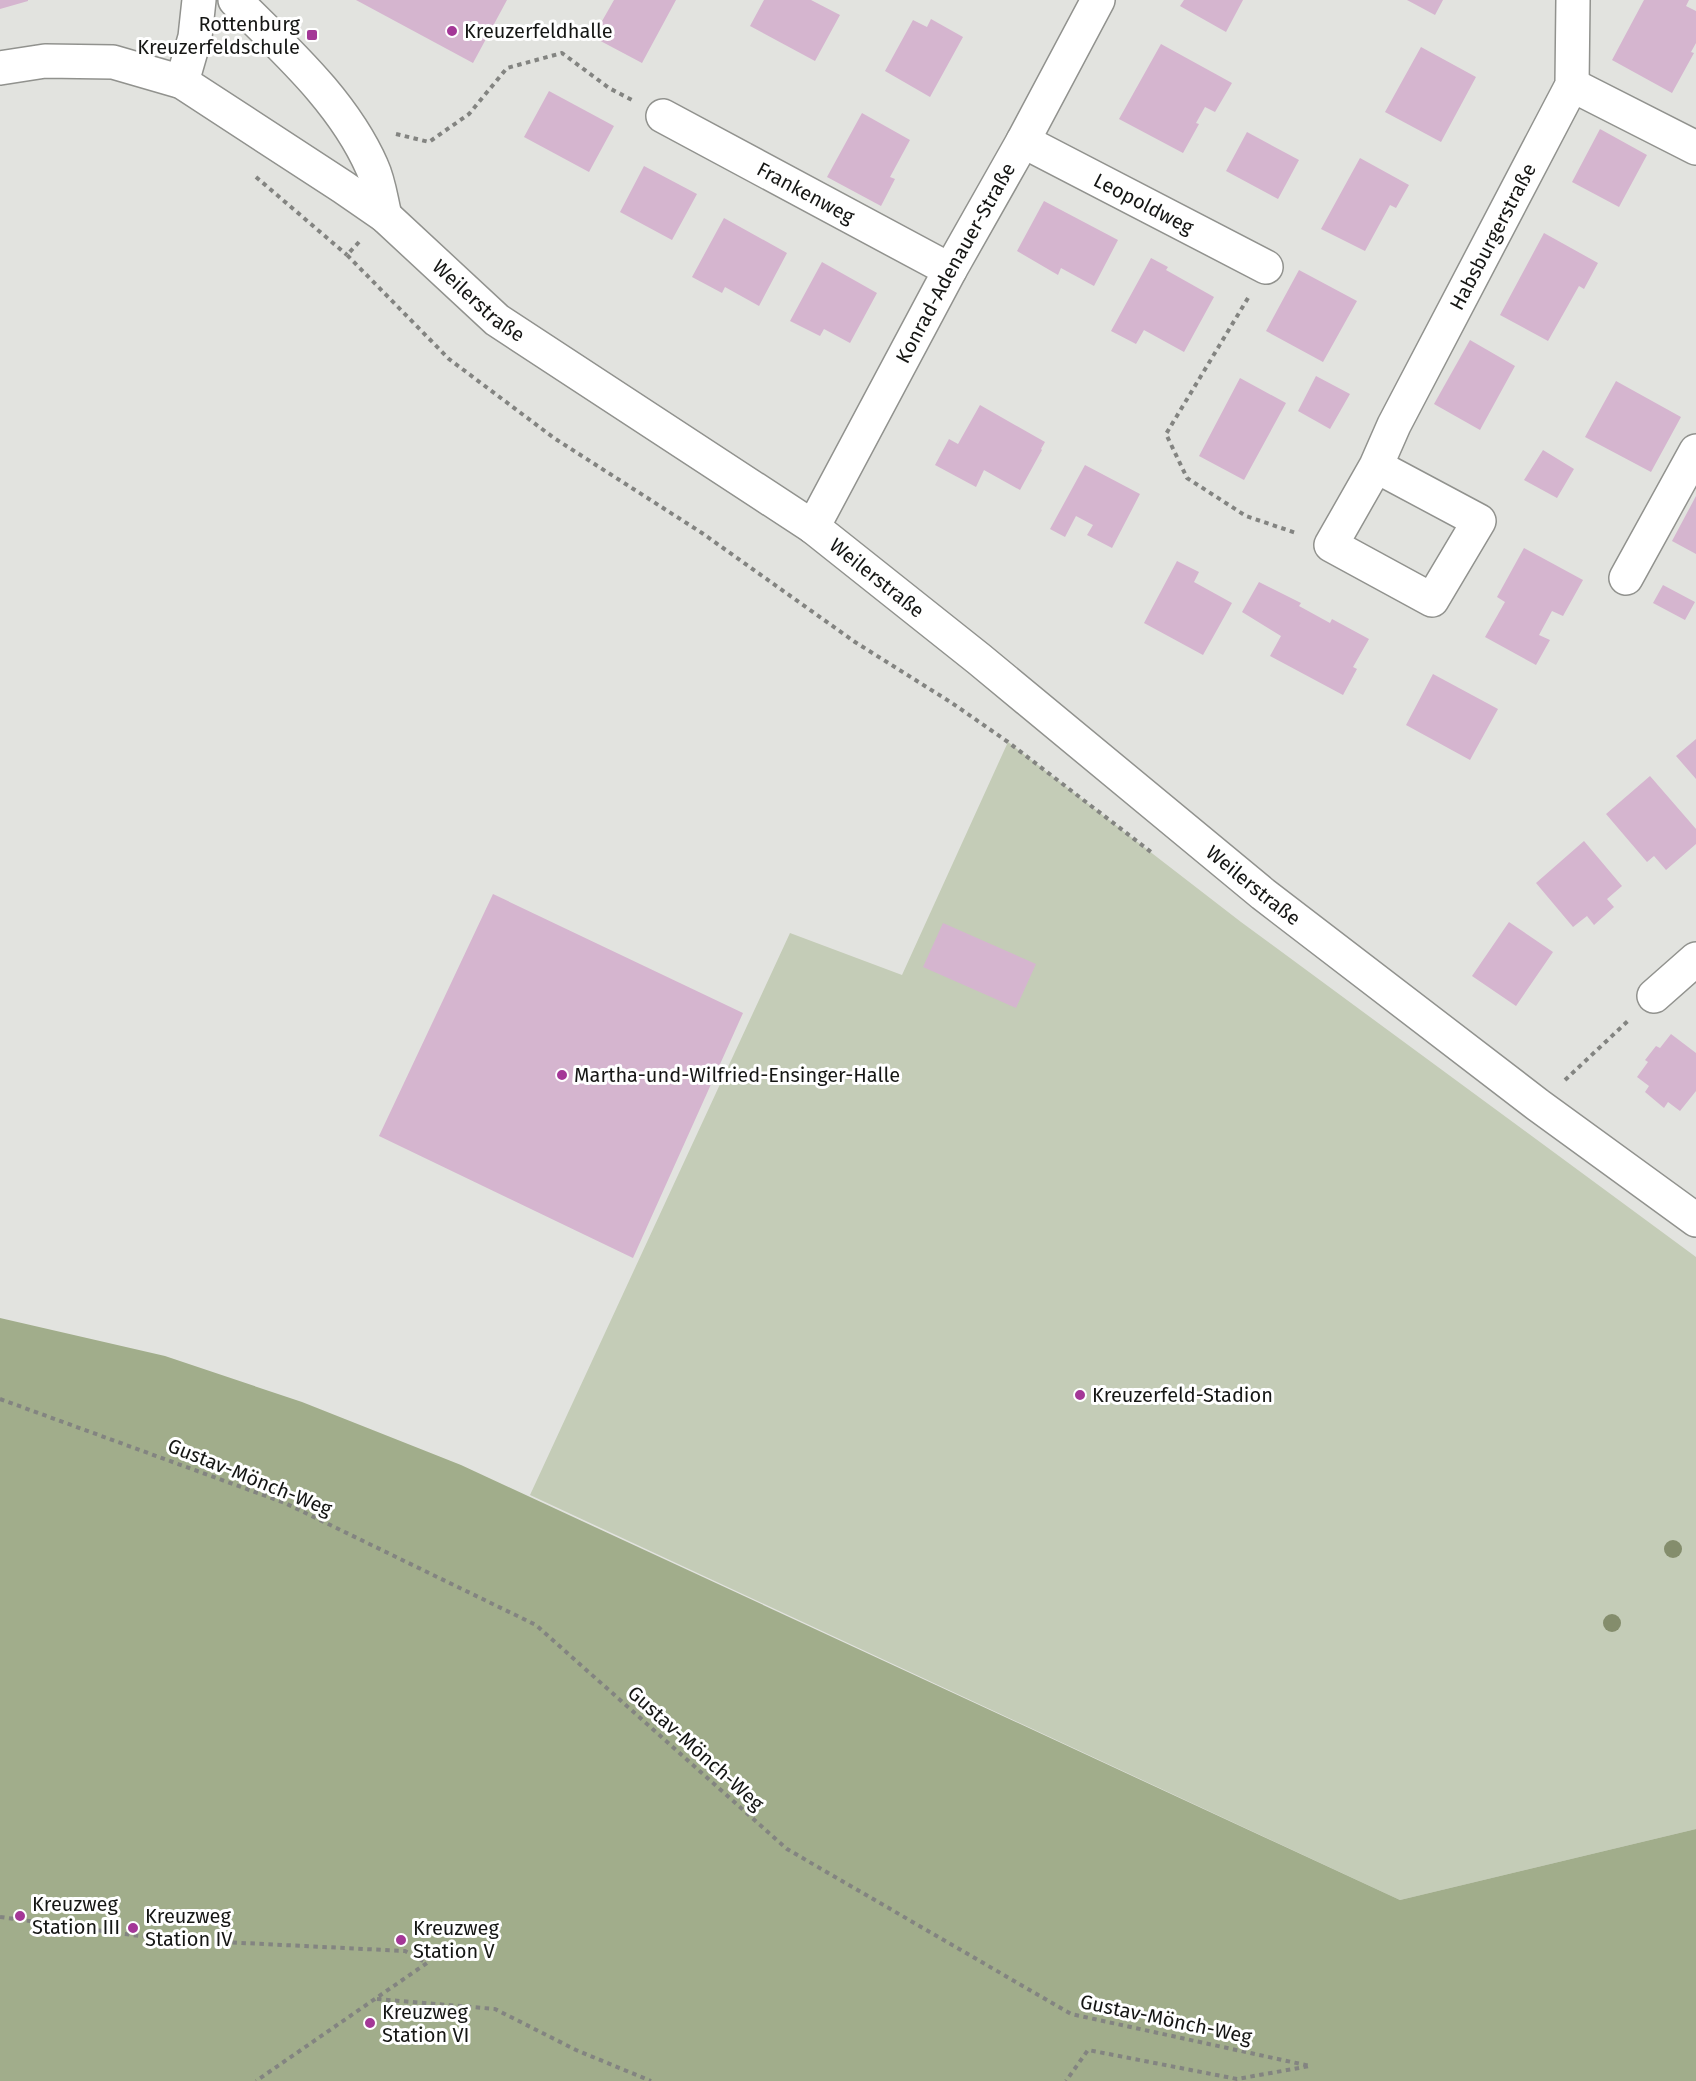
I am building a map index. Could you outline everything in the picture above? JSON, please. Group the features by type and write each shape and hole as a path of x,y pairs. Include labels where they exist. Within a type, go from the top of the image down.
{"street":[{"path":"182,82 195,37 199,0"},
{"path":"235,0 296,61 349,123 373,168 385,216"},
{"name":"Konrad-Adenauer-Straße","path":"813,526 1098,0"},
{"name":"Habsburgerstraße","path":"1331,545 1377,466 1394,425 1572,85 1573,0"},
{"name":"Weilerstraße","path":"0,68 45,61 113,62 182,82 385,216 497,320 813,526 979,659 1263,894 1538,1105 1696,1220"},
{"path":"1572,85 1696,148"},
{"name":"Frankenweg","path":"663,116 950,270"},
{"name":"Leopoldweg","path":"1023,141 1266,267"},
{"path":"1626,578 1696,450"},
{"path":"1331,545 1432,600 1479,521 1377,466"},
{"path":"1654,996 1696,959"}],"path":[{"path":"349,123 429,142 469,114 507,68 562,52 609,88 663,116"},
{"path":"250,173 347,255 449,359 554,438 702,533 855,642 952,703"},
{"path":"347,255 385,216"},
{"path":"1266,267 1166,434 1187,478 1246,516 1331,545"},
{"path":"1538,1105 1654,996"},
{"name":"Gustav-Mönch-Weg","path":"0,1399 285,1503 536,1625 787,1849 1071,2014 1310,2066 1237,2079 1088,2050 1066,2081"},
{"path":"0,1917 162,1939 405,1951 427,1964 256,2081"},
{"path":"377,1999 495,2009 576,2050 651,2081"}],"green space":[{"path":"1008,742 1241,922 1696,1257 1696,1829 1400,1900 530,1495 790,933 902,975"},
{"path":"0,1318 165,1356 302,1402 461,1465 1400,1900 1696,1829 1696,2081 0,2081"}],"building":[{"path":"0,0 28,0 28,1 0,9"},
{"name":"Kreuzerfeldhalle","path":"356,0 507,0 473,63"},
{"path":"614,0 676,0 642,63 593,37"},
{"path":"764,0 811,0 840,15 815,61 750,26"},
{"path":"1184,0 1243,0 1226,32 1180,6"},
{"path":"1407,0 1443,0 1435,15"},
{"path":"1644,0 1689,0 1686,6 1696,11 1696,43 1691,52 1694,53 1672,93 1612,60"},
{"path":"931,19 963,37 930,97 885,71 913,20 927,27"},
{"path":"1161,44 1232,83 1215,112 1205,107 1196,123 1199,124 1183,153 1119,119"},
{"path":"1421,47 1476,77 1441,142 1385,112"},
{"path":"549,91 614,126 589,172 524,137"},
{"path":"862,113 910,140 890,177 895,179 881,206 827,177"},
{"path":"1600,129 1647,155 1619,207 1572,182"},
{"path":"1247,132 1299,160 1278,199 1226,171"},
{"path":"1360,158 1409,185 1396,208 1390,205 1365,251 1321,229"},
{"path":"644,166 697,194 672,240 620,212"},
{"path":"1044,201 1118,240 1094,286 1061,268 1058,275 1017,251"},
{"path":"724,218 787,253 759,306 725,287 722,293 692,277"},
{"path":"1544,233 1598,263 1584,289 1579,286 1548,341 1500,315"},
{"path":"1151,258 1168,267 1166,270 1214,297 1184,352 1144,330 1136,344 1111,331"},
{"path":"822,262 877,293 850,343 824,329 820,336 790,321"},
{"path":"1299,270 1357,301 1323,362 1266,331"},
{"path":"1470,340 1515,366 1480,430 1434,404"},
{"path":"1316,376 1350,394 1330,429 1298,411"},
{"path":"1240,378 1286,403 1244,480 1199,456"},
{"path":"1616,381 1681,417 1651,472 1585,437"},
{"path":"980,405 1045,442 1020,490 984,470 976,487 935,465 949,439 958,444"},
{"path":"1543,450 1574,469 1557,498 1524,480"},
{"path":"1085,465 1140,494 1112,548 1087,535 1093,525 1076,516 1065,537 1050,529"},
{"path":"1696,496 1696,554 1672,541"},
{"path":"1524,548 1583,580 1563,616 1552,611 1539,635 1550,640 1536,665 1485,637 1505,602 1497,597"},
{"path":"1177,561 1199,572 1194,582 1232,603 1203,655 1144,623"},
{"path":"1259,582 1301,603 1299,606 1330,623 1332,619 1369,639 1353,667 1357,669 1343,695 1270,656 1281,636 1242,612"},
{"path":"1663,585 1695,602 1685,620 1653,603"},
{"path":"1433,674 1498,709 1470,760 1406,725"},
{"path":"1696,739 1696,779 1676,756"},
{"path":"1650,776 1696,829 1696,844 1666,870 1654,856 1647,862 1606,814"},
{"path":"1584,841 1622,886 1607,899 1614,907 1594,925 1587,916 1573,927 1536,883"},
{"name":"Martha-und-Wilfried-Ensinger-Halle","path":"493,894 743,1013 633,1258 379,1136"},
{"path":"1509,922 1553,952 1516,1006 1472,976"},
{"path":"943,923 1036,964 1016,1008 923,967"},
{"path":"1671,1034 1696,1053 1696,1091 1680,1111 1668,1102 1664,1108 1645,1092 1649,1086 1637,1077 1648,1062 1645,1060 1656,1046 1660,1048"}],"place":[{"name":"Kreuzerfeldhalle","path":"452,31"},
{"name":"Rottenburg Kreuzerfeldschule","path":"312,35"},
{"name":"Martha-und-Wilfried-Ensinger-Halle","path":"562,1075"},
{"name":"Kreuzerfeld-Stadion","path":"1080,1395"},
{"name":"Kreuzweg Station III","path":"20,1916"},
{"name":"Kreuzweg Station IV","path":"133,1928"},
{"name":"Kreuzweg Station V","path":"401,1940"},
{"name":"Kreuzweg Station VI","path":"370,2023"}]}
